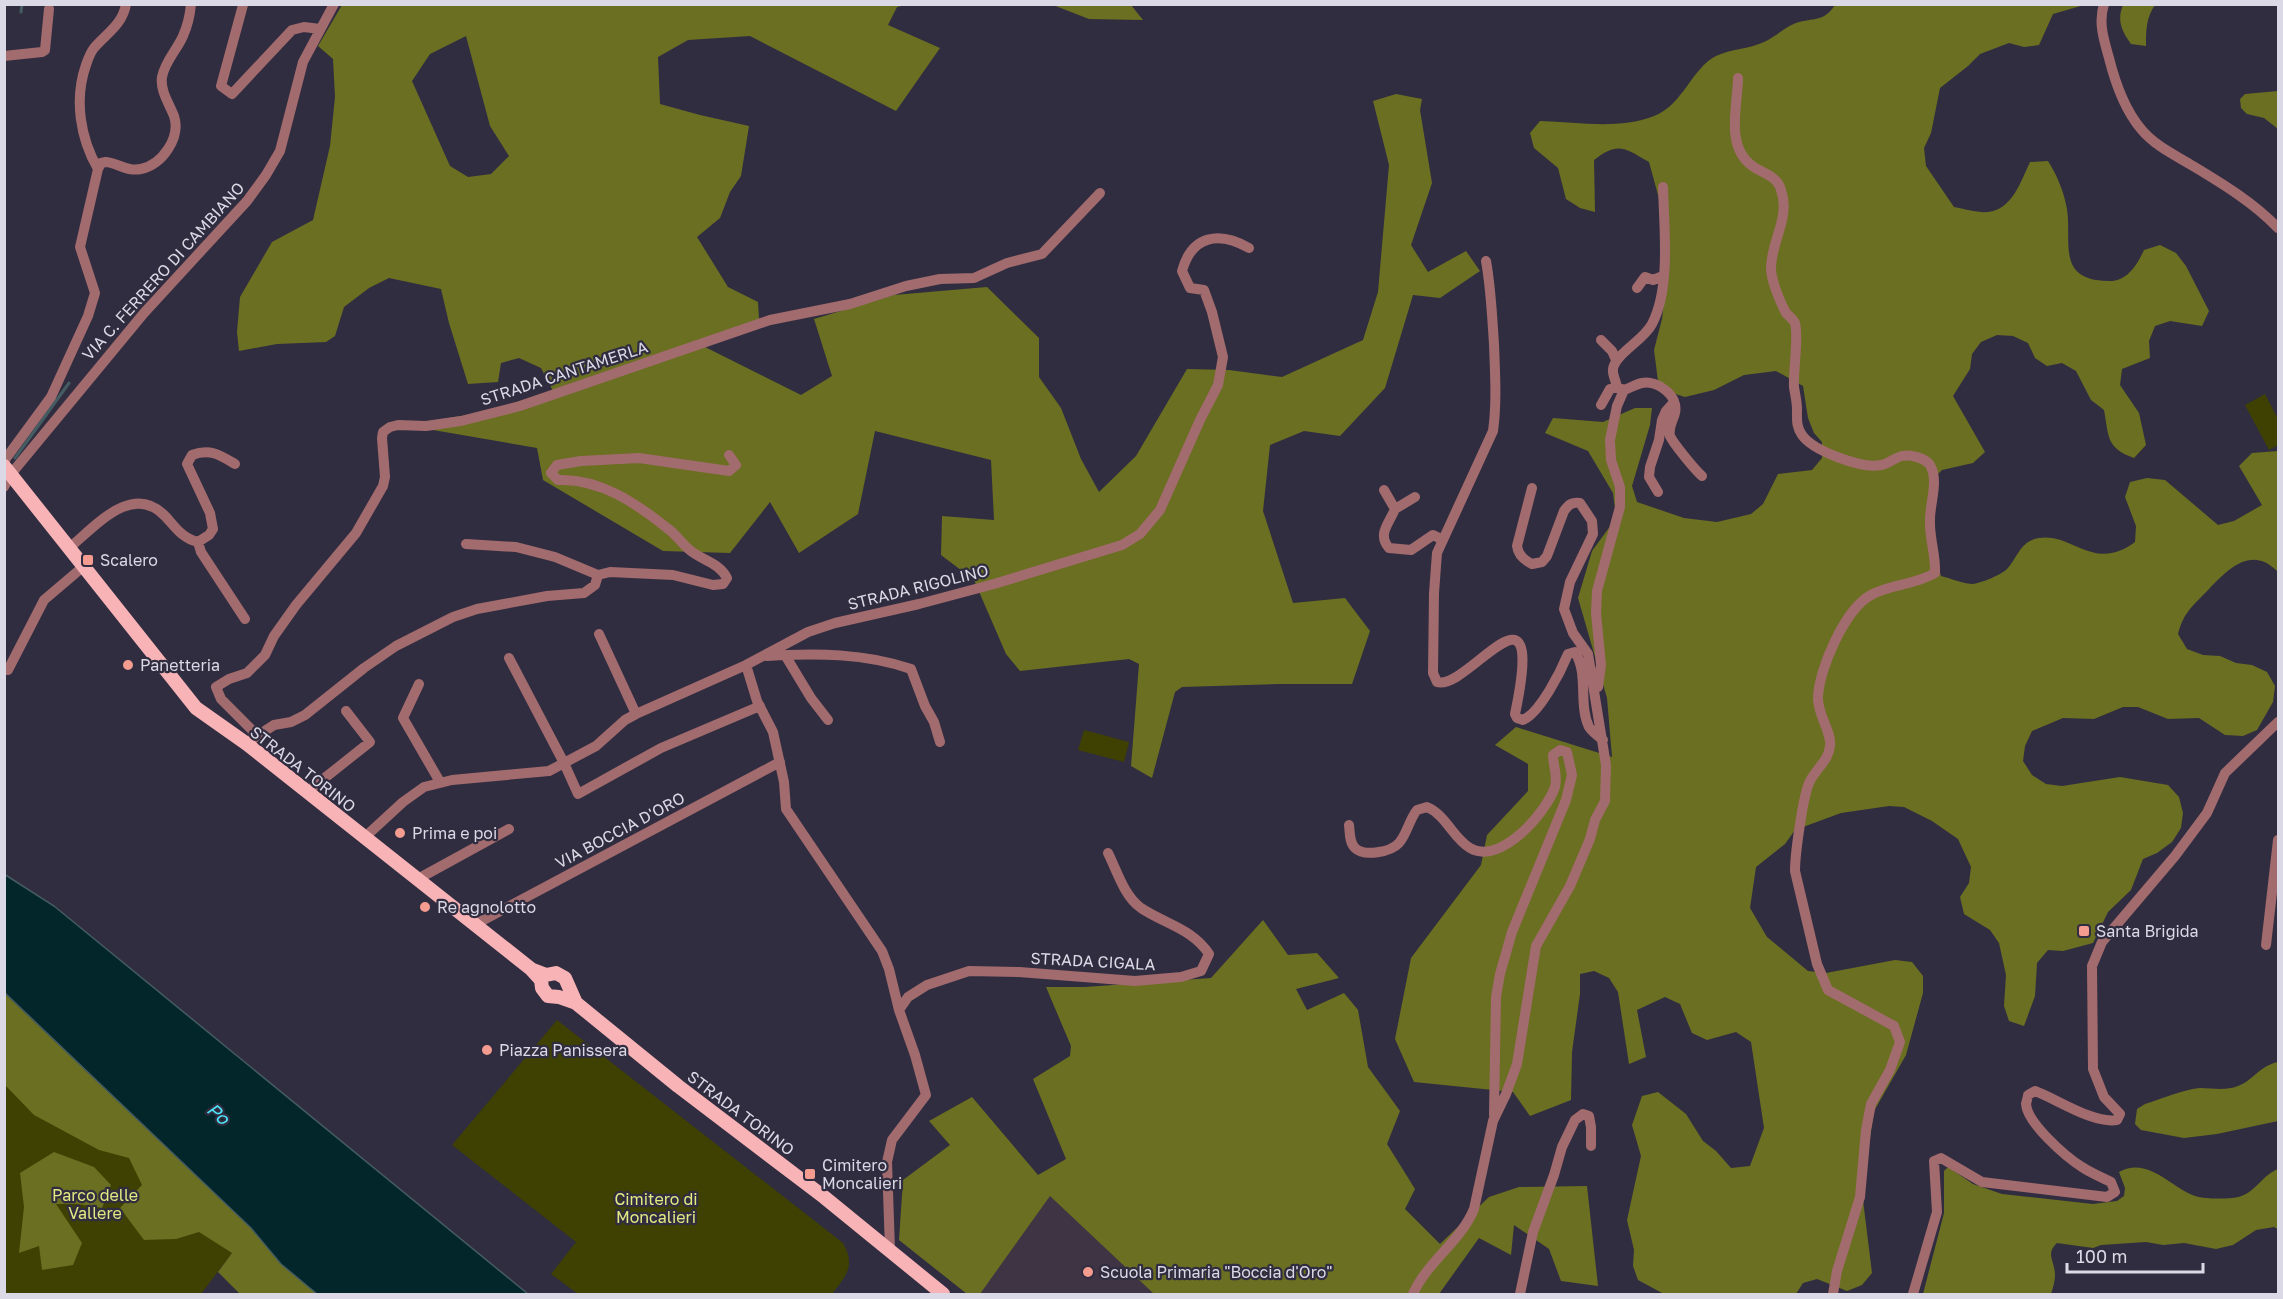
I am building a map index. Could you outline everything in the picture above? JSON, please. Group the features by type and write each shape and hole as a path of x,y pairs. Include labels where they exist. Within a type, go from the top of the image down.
{"main road":[{"name":"STRADA TORINO","path":"6,472 84,566 189,700 252,740 307,792 531,969 541,980 542,988 548,996 559,996 576,1003 943,1294"},
{"name":"STRADA TORINO","path":"531,969 546,975 556,973 565,978 576,1003"}],"street":[{"path":"98,169 89,153 84,133 80,93 91,50 124,16 126,4"},
{"path":"6,472 51,397 88,316 95,293 80,247 101,163 106,162 125,169 141,169 156,162 168,150 177,132 175,118 161,85 164,69 183,36 191,4"},
{"name":"VIA C. FERRERO DI CAMBIANO","path":"6,472 136,321 247,201 266,176 280,151 303,62 334,4"},
{"path":"2104,4 2101,32 2111,68 2127,107 2140,128 2153,142 2250,202 2278,228"},
{"path":"243,5 221,86 232,94 292,30 304,27 320,29"},
{"path":"4,56 45,50 49,9"},
{"path":"1738,78 1735,123 1741,153 1750,164 1773,177 1781,188 1783,213 1771,271 1781,303 1794,323 1796,421 1803,436 1813,446 1850,461 1881,465 1902,456 1919,457 1930,464 1934,478 1930,520 1936,560 1935,573 1915,582 1871,595 1858,604 1849,616 1822,668 1818,698 1820,714 1831,745 1824,762 1809,782 1795,856 1795,871 1817,964 1828,990 1894,1026 1900,1042 1890,1070 1871,1104 1866,1130 1860,1197 1837,1271 1833,1294"},
{"path":"1596,699 1601,665 1596,613 1597,591 1620,507 1620,487 1611,460 1610,440 1621,388 1612,371 1616,360 1639,341 1652,325 1663,285 1663,187"},
{"name":"STRADA CANTAMERLA","path":"252,740 220,699 216,687 229,679 247,673 265,655 274,636 296,605 356,533 383,486 385,477 382,438 383,432 390,427 426,426 461,421 520,406 751,325 849,304 906,286 940,279 974,278 1007,263 1042,254 1100,193"},
{"name":"STRADA RIGOLINO","path":"365,837 403,802 424,787 440,782 549,771 596,746 625,720 636,714 746,665 817,629 1005,580 1122,545 1140,534 1160,510 1218,385 1223,357 1204,290 1190,288 1182,271 1186,257 1196,245 1215,237 1234,239 1249,248"},
{"path":"1486,261 1491,297 1495,416 1493,431 1436,559 1432,669 1436,681 1442,684 1451,681 1499,645 1510,639 1514,640 1522,656 1523,672 1515,714 1517,718 1523,720 1539,706 1568,654 1575,652 1581,667 1589,726 1602,741"},
{"path":"1637,288 1645,277 1653,280 1663,276"},
{"path":"1601,340 1612,351 1616,360"},
{"path":"1601,405 1610,389 1643,383 1658,385 1670,394 1674,402 1675,412 1669,432 1673,442 1702,476"},
{"path":"1658,492 1649,477 1650,467 1659,440 1662,420 1674,402"},
{"path":"69,548 111,513 134,502 144,502 154,506 177,530 192,541 198,542 209,535 213,529 210,513 188,464 192,455 201,451 214,452 235,464"},
{"path":"466,544 516,547 555,557 598,575 610,572 673,575 712,585 723,584 727,578 722,569 691,551 669,529 636,505 592,483 576,479 558,480 551,473 557,465 581,461 639,458 729,471 736,465 729,455"},
{"path":"1413,1294 1432,1266 1469,1222 1474,1209 1493,1121 1517,1064 1536,946 1570,886 1590,839 1594,820 1605,801 1606,765 1588,654 1573,633 1564,609 1570,582 1593,534 1592,521 1580,503 1574,502 1568,505 1542,562 1532,564 1524,560 1517,546 1532,488"},
{"path":"1384,490 1395,509"},
{"path":"1415,497 1395,509 1384,532 1384,540 1389,548 1411,550 1433,535 1443,540"},
{"path":"198,542 201,552 245,619"},
{"path":"8,670 44,600 84,566"},
{"path":"252,740 274,724 291,722 305,715 364,668 396,646 453,617 477,609 547,596 584,593 595,585 598,575"},
{"path":"599,634 636,714"},
{"path":"784,655 828,720"},
{"path":"762,656 839,655 894,663 911,669 925,706 934,722 940,742"},
{"path":"508,658 578,794 660,748 760,706"},
{"path":"746,665 760,706 773,732 784,782 786,809 882,951 926,1095 892,1140 887,1162 890,1250"},
{"path":"419,684 404,718 440,782"},
{"path":"307,792 370,742 346,711"},
{"path":"1913,1294 1937,1212 1934,1161 1941,1158 1982,1182 2107,1197 2115,1191 2111,1182 2081,1166 2058,1148 2041,1130 2029,1114 2026,1104 2028,1095 2035,1091 2075,1110 2109,1121 2116,1120 2120,1114 2104,1097 2093,1069 2092,966 2102,942 2175,856 2207,813 2225,773 2278,722"},
{"path":"1349,825 1352,844 1356,849 1361,852 1385,850 1399,843 1417,810 1427,807 1438,813 1470,848 1479,852 1493,851 1516,837 1541,811 1551,796 1556,782 1553,755 1560,750 1565,750 1568,755 1572,775 1566,800 1512,932 1500,974 1496,997 1493,1121"},
{"name":"VIA BOCCIA D'ORO","path":"474,925 780,762"},
{"path":"416,880 509,830"},
{"path":"2266,945 2278,840"},
{"name":"STRADA CIGALA","path":"899,1010 908,997 927,985 969,972 1019,972 1135,981 1182,977 1201,971 1209,954 1200,941 1139,907 1125,890 1108,853"},
{"path":"1521,1293 1533,1232 1562,1147 1575,1120 1583,1114 1589,1116 1591,1146"}],"shaded area":[{"path":"1050,1195 1154,1294 980,1294"}],"green space":[{"path":"342,5 906,5 897,7 888,25 940,48 896,111 750,36 688,40 658,57 660,104 749,126 741,176 730,192 720,218 697,237 728,287 758,302 759,319 697,343 801,395 832,376 814,319 894,295 987,287 1039,338 1039,377 1061,408 1081,459 1099,492 1136,456 1187,369 1229,370 1282,377 1363,340 1378,292 1389,165 1373,101 1396,94 1422,99 1420,110 1432,183 1411,245 1428,272 1466,251 1480,271 1440,298 1413,295 1385,388 1340,436 1304,431 1270,445 1263,511 1293,603 1345,598 1370,631 1352,684 1182,687 1175,692 1152,778 1131,766 1139,664 1129,659 1020,671 1006,654 974,580 941,555 942,516 994,520 991,460 875,431 858,514 799,553 770,502 730,553 663,551 543,480 537,448 404,425 481,413 553,391 541,368 519,358 501,363 498,382 468,384 441,289 389,278 369,288 344,307 335,336 326,342 277,344 239,351 237,332 240,297 272,242 313,220 330,146 335,97 333,59 318,46","holes":["466,36 490,126 509,156 491,174 468,177 450,166 412,81 430,54"]},
{"path":"1053,5 1131,5 1143,20 1089,19"},
{"path":"1835,5 2084,5 2053,14 2039,45 2024,47 2009,43 1980,54 1940,88 1931,133 1924,148 1926,166 1954,207 1988,212 2003,206 2015,193 2030,162 2048,161 2064,196 2070,257 2073,267 2080,274 2092,279 2108,281 2121,279 2135,267 2144,250 2160,245 2176,253 2186,266 2209,311 2202,326 2170,321 2155,326 2149,341 2150,358 2122,369 2120,385 2139,413 2146,445 2134,458 2118,450 2110,440 2104,410 2091,400 2076,371 2062,363 2047,366 2035,358 2028,343 2013,336 1997,335 1981,342 1972,354 1970,369 1953,396 1985,452 1973,463 1942,470 1930,482 1932,545 1941,576 1969,584 1986,580 2007,569 2023,546 2039,538 2062,540 2095,553 2107,554 2120,550 2135,542 2136,526 2125,497 2130,482 2147,478 2165,480 2218,525 2234,521 2262,505 2239,466 2252,453 2278,451 2278,572 2259,560 2241,562 2217,581 2190,609 2178,634 2187,649 2203,655 2220,656 2236,663 2252,665 2267,672 2275,686 2273,702 2257,730 2243,736 2225,735 2199,718 2168,719 2138,707 2123,707 2094,719 2063,718 2032,731 2025,746 2023,761 2032,775 2046,784 2062,786 2120,777 2168,785 2179,797 2183,813 2181,828 2172,842 2157,853 2143,859 2131,890 2108,912 2093,943 2063,951 2048,950 2037,963 2035,996 2024,1026 2009,1021 2004,1006 2006,975 1999,943 1990,930 1964,914 1960,897 1969,883 1971,867 1958,839 1932,821 1904,807 1889,806 1841,813 1795,830 1785,844 1756,867 1750,908 1767,937 1808,971 1826,973 1895,960 1912,962 1923,976 1923,993 1906,1055 1874,1111 1862,1192 1872,1273 1862,1285 1847,1291 1817,1279 1803,1283 1796,1294 1664,1294 1638,1280 1633,1266 1634,1250 1627,1220 1641,1156 1632,1125 1642,1096 1658,1092 1686,1114 1703,1141 1716,1151 1731,1168 1750,1166 1764,1128 1751,1042 1736,1032 1707,1040 1692,1033 1680,1004 1665,997 1637,1010 1646,1057 1629,1064 1618,992 1609,978 1594,971 1580,974 1580,994 1572,1052 1571,1100 1530,1116 1513,1092 1414,1082 1395,1039 1411,958 1481,865 1487,835 1528,791 1528,764 1495,745 1516,727 1612,757 1607,698 1578,598 1592,551 1611,525 1615,509 1613,493 1588,451 1545,433 1553,418 1603,422 1635,408 1652,408 1650,425 1632,486 1637,502 1684,518 1717,522 1751,514 1763,504 1778,474 1812,470 1822,458 1822,442 1814,433 1808,418 1803,386 1776,371 1744,375 1714,390 1685,397 1669,392 1658,381 1654,350 1662,319 1668,269 1661,206 1649,162 1622,149 1609,150 1594,160 1595,212 1580,208 1566,199 1558,168 1534,148 1530,133 1540,121 1612,124 1654,116 1673,104 1700,69 1716,56 1764,42 1796,23 1826,15"},
{"path":"2123,5 2155,5 2148,19 2146,46 2131,44 2125,34 2120,20"},
{"path":"2278,91 2278,129 2264,118 2247,114 2241,108 2240,99 2245,94"},
{"path":"2265,394 2278,419 2278,445 2269,450 2245,405"},
{"path":"1084,730 1129,742 1124,762 1078,750"},
{"path":"1263,920 1288,955 1317,953 1339,978 1296,989 1307,1010 1344,993 1358,1010 1368,1067 1400,1111 1387,1144 1415,1189 1405,1209 1440,1244 1489,1197 1519,1187 1587,1186 1598,1286 1561,1281 1549,1249 1514,1225 1511,1255 1479,1238 1439,1294 1154,1294 1050,1196 980,1294 967,1294 899,1240 903,1180 950,1145 929,1121 972,1097 1038,1175 1066,1159 1033,1079 1070,1056 1071,1046 1046,987 1085,987 1211,978"},
{"name":"Parco delle Vallere","path":"4,993 251,1228 201,1294 5,1294"},
{"path":"4,993 251,1228 281,1264 317,1294 240,1294 218,1272 232,1253 199,1232 176,1239 144,1240 120,1208 142,1185 129,1158 99,1150 34,1115 5,1085"},
{"name":"Cimitero di Moncalieri","path":"557,1020 843,1243 849,1258 848,1270 832,1294 578,1294 551,1274 576,1242 452,1145"},
{"path":"2278,1062 2278,1121 2217,1134 2184,1138 2141,1130 2135,1124 2137,1109 2145,1104 2194,1089 2233,1088"},
{"path":"54,1152 94,1167 111,1185 102,1208 78,1204 56,1204 82,1243 73,1265 42,1270 39,1246 19,1253 24,1207 20,1173"},
{"path":"1948,1167 1973,1184 2002,1194 2093,1204 2117,1201 2124,1196 2125,1188 2119,1172 2130,1168 2149,1170 2195,1196 2219,1199 2240,1197 2246,1194 2266,1176 2278,1169 2278,1229 2274,1227 2256,1230 2233,1245 2216,1249 2184,1243 2163,1245 2146,1242 2101,1245 2093,1248 2057,1243 2051,1254 2055,1275 2051,1294 1923,1294 1944,1213 1944,1171"}],"water":[{"name":"Po","path":"4,874 54,906 528,1294 317,1294 281,1264 251,1228 5,993"}],"waterway":[{"path":"21,12 22,4"},
{"path":"15,458 69,383"}],"place":[{"name":"Scalero","path":"88,560"},
{"name":"Panetteria","path":"128,665"},
{"name":"Prima e poi","path":"400,833"},
{"name":"Re agnolotto","path":"425,907"},
{"name":"Santa Brigida","path":"2084,931"},
{"name":"Piazza Panissera","path":"487,1050"},
{"name":"Cimitero Moncalieri","path":"810,1174"},
{"name":"Scuola Primaria \"Boccia d'Oro\"","path":"1088,1272"}]}
